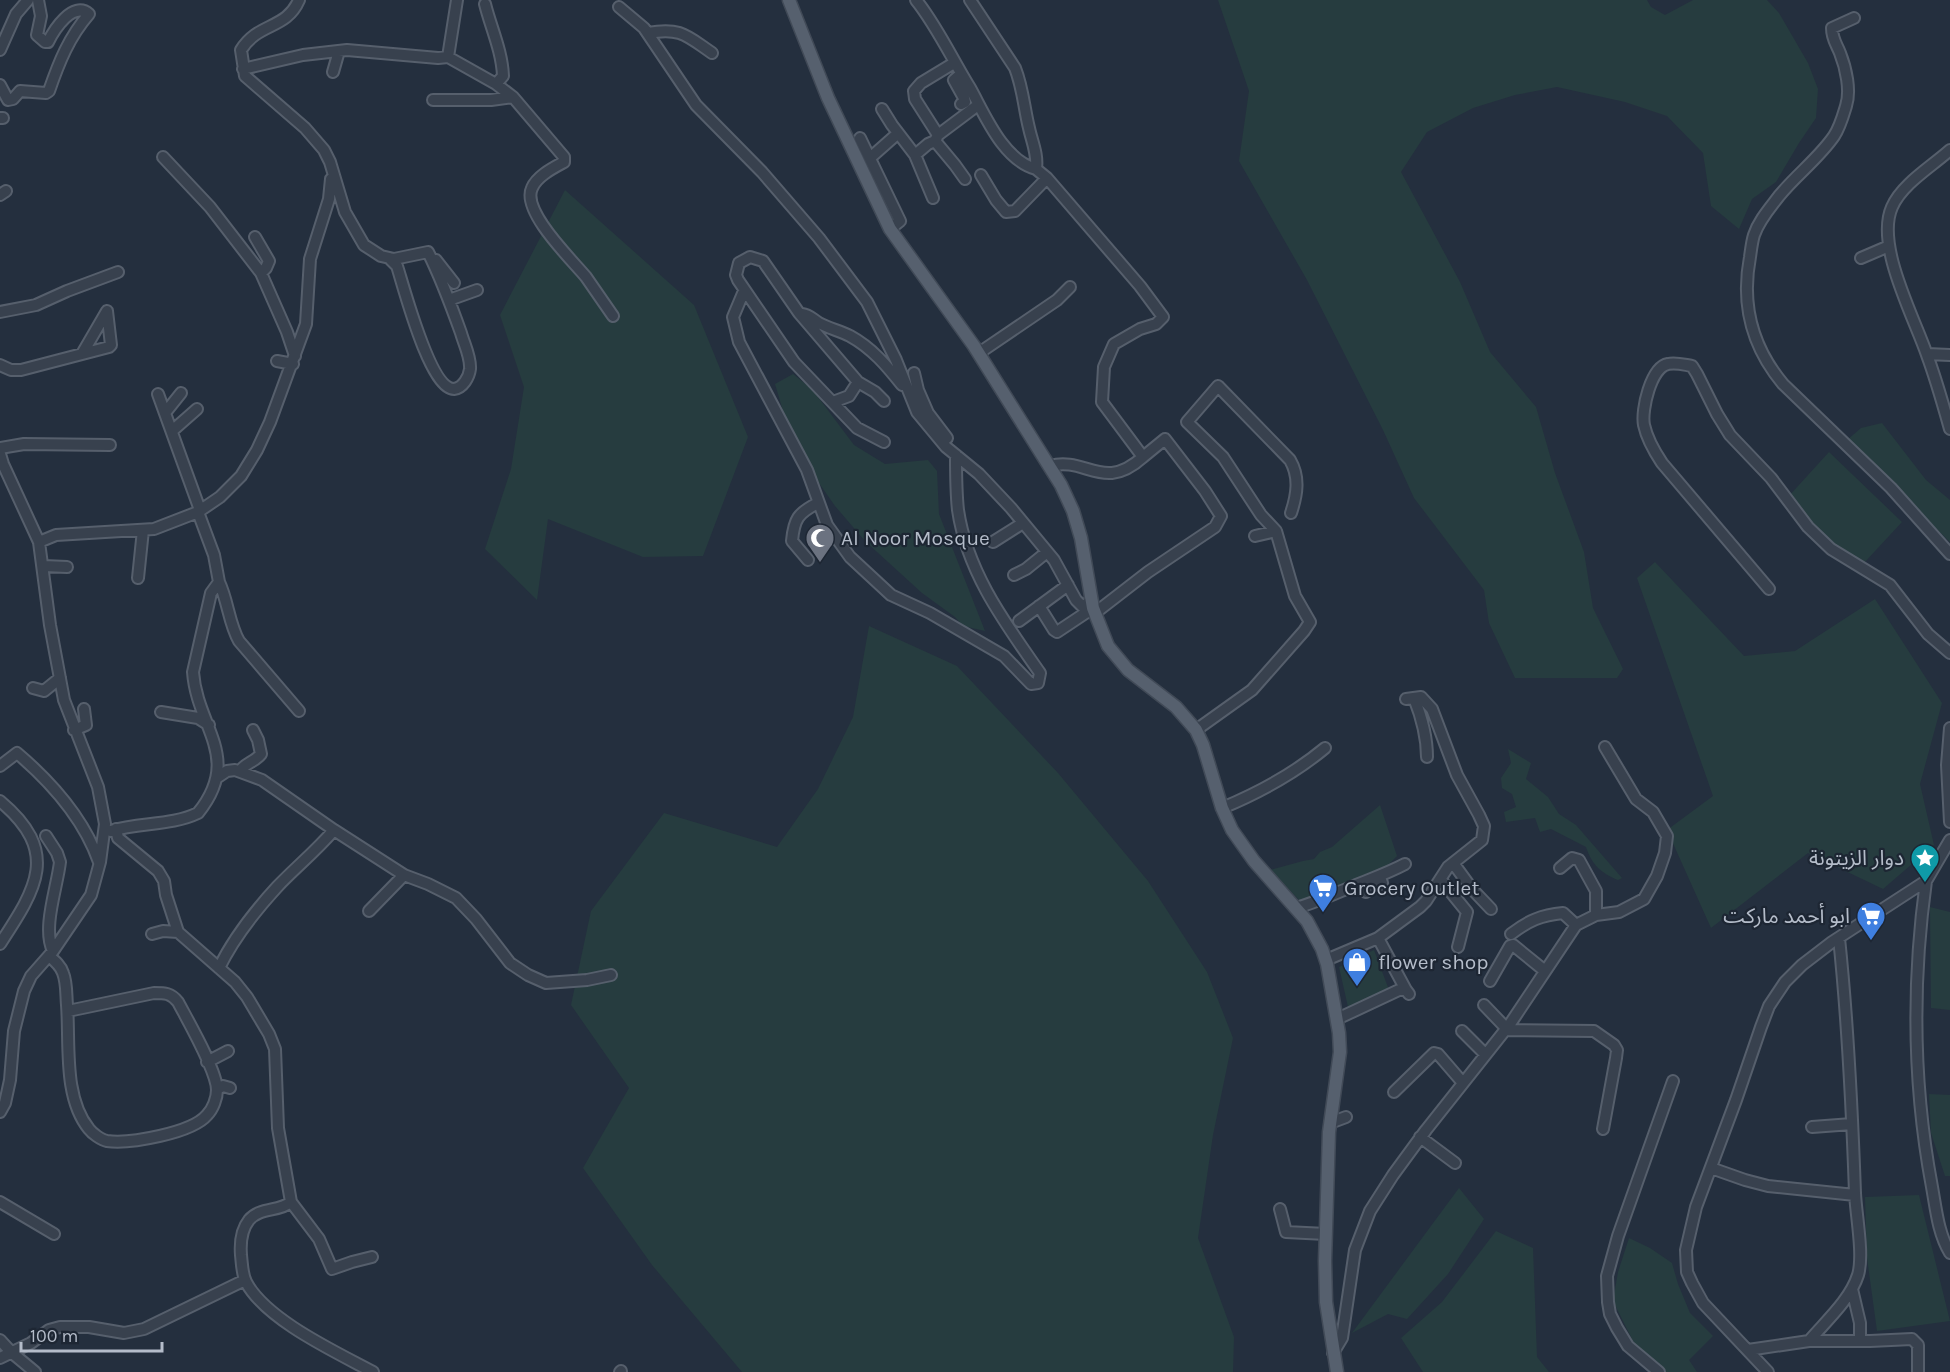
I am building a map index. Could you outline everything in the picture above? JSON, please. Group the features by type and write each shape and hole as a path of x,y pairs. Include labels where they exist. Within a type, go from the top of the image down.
{"main road":[{"path":"789,0 843,134 890,230 979,353 1050,466 1073,511 1081,538 1093,608 1108,646 1137,684 1176,707 1196,730 1203,745 1222,808 1238,839 1315,934 1326,960 1337,1019 1340,1052 1330,1123 1326,1234 1326,1302 1337,1372"}],"street":[{"path":"0,50 16,14 28,0"},
{"path":"0,85 8,100 13,99 20,91 46,93 49,91 69,40 89,14 79,7 72,8 59,23 48,42 45,42 37,35 41,16 38,0"},
{"path":"299,0 291,15 259,31 245,43 241,50 245,76 305,128 324,150 331,169 335,199 364,245 381,256 394,259 428,252 440,263 454,284"},
{"path":"448,57 457,0"},
{"path":"916,0 930,20 997,137 1028,167 1036,169 1047,177 1140,286 1163,317 1156,324 1140,329 1114,344 1104,367 1102,402 1143,457"},
{"path":"970,0 1015,68 1020,81 1028,127 1038,158 1036,169"},
{"path":"485,4 502,60 503,76 496,84"},
{"path":"619,7 648,33 696,105 793,207 867,302 896,360 917,412 946,447 990,485 1023,523 1047,552 1076,600 1082,606 1093,608"},
{"path":"1854,18 1832,28 1832,38 1840,53 1848,93 1838,129 1827,145 1766,212 1754,235 1746,295 1749,321 1772,370 1783,384 1891,488 1903,505 1950,554"},
{"path":"648,33 662,31 682,33 712,53"},
{"path":"243,69 303,55 339,51 448,57 496,84 513,97 564,157 564,162 552,168 531,189 532,205 550,236 586,278 613,316"},
{"path":"333,72 339,51"},
{"path":"954,63 921,83 914,91 915,99 936,138 964,179"},
{"path":"961,74 954,80 964,98 965,102 961,104"},
{"path":"433,100 491,100 513,97"},
{"path":"915,154 978,105"},
{"path":"882,109 915,154 933,198"},
{"path":"870,158 896,135"},
{"path":"860,138 900,221 890,230"},
{"path":"1950,150 1910,184 1895,201 1888,221 1890,255 1927,354 1950,429"},
{"path":"163,157 210,207 261,273 287,332 294,360"},
{"path":"981,175 1006,212 1015,211 1047,177"},
{"path":"39,542 67,534 143,530 168,524 199,511 231,487 250,463 270,422 294,360 306,324 313,247 335,199"},
{"path":"255,237 269,261 261,273"},
{"path":"1861,258 1889,246"},
{"path":"389,258 397,267 430,364 444,385 457,389 463,385 470,369 467,351 444,285 429,254"},
{"path":"884,400 858,382 799,313 763,261 757,258 744,260 736,269 736,275 744,291 794,362 857,428 884,442"},
{"path":"0,312 36,305 118,272"},
{"path":"979,353 1057,300 1070,287"},
{"path":"449,300 477,290"},
{"path":"744,291 733,317 739,342 807,470 827,525 850,557 891,595 930,613 1004,656 1031,684 1038,682 1040,673 1002,618 975,568 958,512 958,456 954,446 928,413 918,390 914,373"},
{"path":"799,313 809,315 819,323 858,341 879,357 907,391"},
{"path":"0,365 11,370 21,370 82,354"},
{"path":"1927,354 1950,355"},
{"path":"277,361 294,360"},
{"path":"1769,589 1662,463 1649,441 1643,424 1643,413 1650,384 1661,367 1668,364 1692,366 1730,435 1772,478 1809,527 1831,549 1890,585 1928,634 1950,654"},
{"path":"833,402 849,396 858,382"},
{"path":"1196,730 1252,690 1304,632 1310,622 1295,596 1276,531 1261,514 1223,457 1187,422 1218,386 1290,460 1295,469 1297,496 1291,513"},
{"path":"165,413 181,393"},
{"path":"158,394 214,555 219,582 228,605 234,633 252,658 299,711"},
{"path":"172,431 197,409"},
{"path":"1039,606 1057,632 1215,527 1221,516 1165,439 1121,472 1111,474 1062,463 1050,466"},
{"path":"0,448 24,444 110,445"},
{"path":"1,461 39,542 44,566 50,625 64,700 98,787 110,831 158,871 164,881 178,932 219,968 247,998 269,1034 275,1049 279,1137 291,1202 319,1239 332,1269 372,1257"},
{"path":"808,560 792,541 794,524 804,510 818,503"},
{"path":"993,542 1023,523"},
{"path":"138,578 143,530"},
{"path":"1255,536 1276,531"},
{"path":"1014,575 1047,552"},
{"path":"44,566 67,567"},
{"path":"218,777 218,756 197,693 193,672 211,593 219,582"},
{"path":"1019,621 1068,585"},
{"path":"250,670 252,658"},
{"path":"33,688 44,690 60,678"},
{"path":"1326,960 1378,938 1420,907 1453,863 1482,840 1484,826 1457,775 1432,709 1421,697 1410,698 1423,720 1427,744 1426,758"},
{"path":"74,730 86,725 84,709"},
{"path":"161,712 198,718 209,724"},
{"path":"1950,728 1947,765 1950,822"},
{"path":"240,771 261,754 253,730"},
{"path":"1335,1349 1342,1338 1352,1267 1363,1228 1378,1198 1420,1137 1505,1029 1576,926 1596,915 1619,912 1644,899 1657,876 1665,853 1667,836 1653,812 1636,798 1605,747"},
{"path":"1222,808 1246,798 1313,758 1325,748"},
{"path":"0,766 17,753 27,761 70,810 90,841 100,862"},
{"path":"110,831 177,820 198,813 218,777 227,771 240,771 262,780 404,875 456,898 465,906 510,963 528,975 546,983 587,980 611,975"},
{"path":"0,801 34,841 36,866 36,878 28,901 0,944"},
{"path":"219,968 235,940 276,888 316,852 334,830"},
{"path":"0,1112 5,1103 10,1080 14,1031 24,991 31,976 51,954 86,906 110,831"},
{"path":"46,836 60,862 48,942 51,954 64,974 68,1011 68,1060 79,1115 91,1132 106,1141 155,1137 190,1126 207,1116 213,1106 217,1089 207,1062 178,1002 172,995 165,993 68,1011"},
{"path":"1950,840 1926,881 1918,958 1916,1039 1924,1136 1930,1177 1937,1218 1942,1237 1950,1253"},
{"path":"1560,868 1572,858 1579,860 1596,891 1596,915"},
{"path":"1453,863 1472,889 1491,909"},
{"path":"1296,908 1380,877 1405,864"},
{"path":"369,911 404,875"},
{"path":"1366,892 1382,883 1380,877"},
{"path":"1441,879 1467,912 1458,947"},
{"path":"1768,1372 1703,1303 1687,1272 1686,1250 1691,1222 1769,1006 1785,982 1839,938 1926,881"},
{"path":"1511,934 1548,908 1563,913 1576,926"},
{"path":"152,934 163,931 178,932"},
{"path":"1337,1019 1399,990 1407,992 1378,938"},
{"path":"1809,1341 1852,1289 1859,1272 1846,1013 1839,938"},
{"path":"1490,981 1510,946 1513,945 1545,971"},
{"path":"1484,1005 1505,1029 1594,1030 1614,1046 1617,1050 1616,1058 1603,1129"},
{"path":"1462,1031 1485,1054"},
{"path":"1442,1050 1465,1080"},
{"path":"207,1062 228,1051"},
{"path":"1394,1092 1434,1053 1438,1054 1465,1080"},
{"path":"1659,1372 1628,1346 1617,1328 1610,1314 1607,1276 1618,1236 1673,1081"},
{"path":"217,1089 224,1086 230,1088"},
{"path":"1330,1123 1346,1117"},
{"path":"1812,1127 1852,1124"},
{"path":"1420,1137 1455,1163"},
{"path":"1711,1168 1745,1180 1855,1195"},
{"path":"0,1202 54,1234"},
{"path":"291,1202 285,1207 257,1214 246,1225 240,1243 245,1280 262,1301 282,1319 309,1337 373,1372"},
{"path":"1280,1209 1286,1232 1326,1234"},
{"path":"0,1358 31,1343 50,1330 60,1327 89,1327 124,1333 144,1329 245,1280"},
{"path":"1852,1289 1860,1323 1860,1341"},
{"path":"1748,1350 1809,1341 1907,1338 1915,1340 1918,1349 1918,1372"},
{"path":"0,1340 34,1372"},
{"path":"1335,1349 1349,1349"}],"green space":[{"path":"1218,0 1647,0 1651,7 1665,15 1693,0 1767,0 1779,13 1808,63 1818,89 1816,118 1776,182 1752,199 1739,229 1711,206 1703,153 1667,116 1625,102 1557,87 1515,95 1473,108 1427,132 1401,172 1460,282 1490,352 1536,407 1555,473 1584,552 1593,608 1623,669 1617,678 1515,678 1489,623 1484,590 1414,498 1383,430 1307,280 1239,161 1249,91"},
{"path":"565,190 694,305 748,437 703,556 643,557 548,519 537,600 485,549 511,469 524,387 500,315"},
{"path":"793,374 812,389 854,445 885,464 928,460 937,471 939,514 985,631 963,626 955,617 922,593 865,541 835,506 812,473 786,421 775,384"},
{"path":"1882,423 1926,480 1950,500 1950,542 1846,441 1861,428"},
{"path":"1829,452 1902,522 1864,563 1823,534 1788,497"},
{"path":"1655,562 1744,656 1795,651 1875,599 1942,703 1920,784 1934,845 1883,889 1808,853 1711,928 1667,830 1713,796 1637,578"},
{"path":"869,626 957,666 1058,773 1148,881 1207,972 1233,1038 1213,1135 1198,1238 1234,1337 1233,1372 742,1372 652,1265 583,1168 629,1088 571,1005 591,911 664,813 777,847 818,789 853,717"},
{"path":"1508,749 1531,763 1526,779 1548,797 1559,814 1576,825 1622,878 1618,880 1602,871 1594,864 1586,847 1551,829 1540,832 1535,818 1506,822 1504,812 1516,807 1512,794 1502,788 1501,778 1511,763"},
{"path":"1380,805 1397,856 1386,867 1301,902 1270,870 1314,859 1320,852 1332,847"},
{"path":"1930,907 1950,912 1950,1010 1931,1008"},
{"path":"1374,950 1389,990 1348,1007 1339,967"},
{"path":"1929,1094 1950,1095 1950,1176 1945,1176 1931,1133"},
{"path":"1459,1188 1484,1219 1448,1274 1407,1319 1388,1314 1352,1333"},
{"path":"1919,1195 1950,1321 1877,1331 1867,1258 1865,1197"},
{"path":"1496,1231 1533,1248 1537,1357 1549,1372 1423,1372 1401,1338 1442,1302"},
{"path":"1629,1238 1650,1248 1672,1263 1690,1313 1713,1336 1689,1360 1697,1372 1665,1372 1634,1343 1613,1301 1618,1272"}],"place":[{"name":"Al Noor Mosque","path":"820,564"},
{"name":"دوار الزيتونة","path":"1925,884"},
{"name":"Grocery Outlet","path":"1323,914"},
{"name":"ابو أحمد ماركت","path":"1871,942"},
{"name":"flower shop","path":"1357,988"}]}
